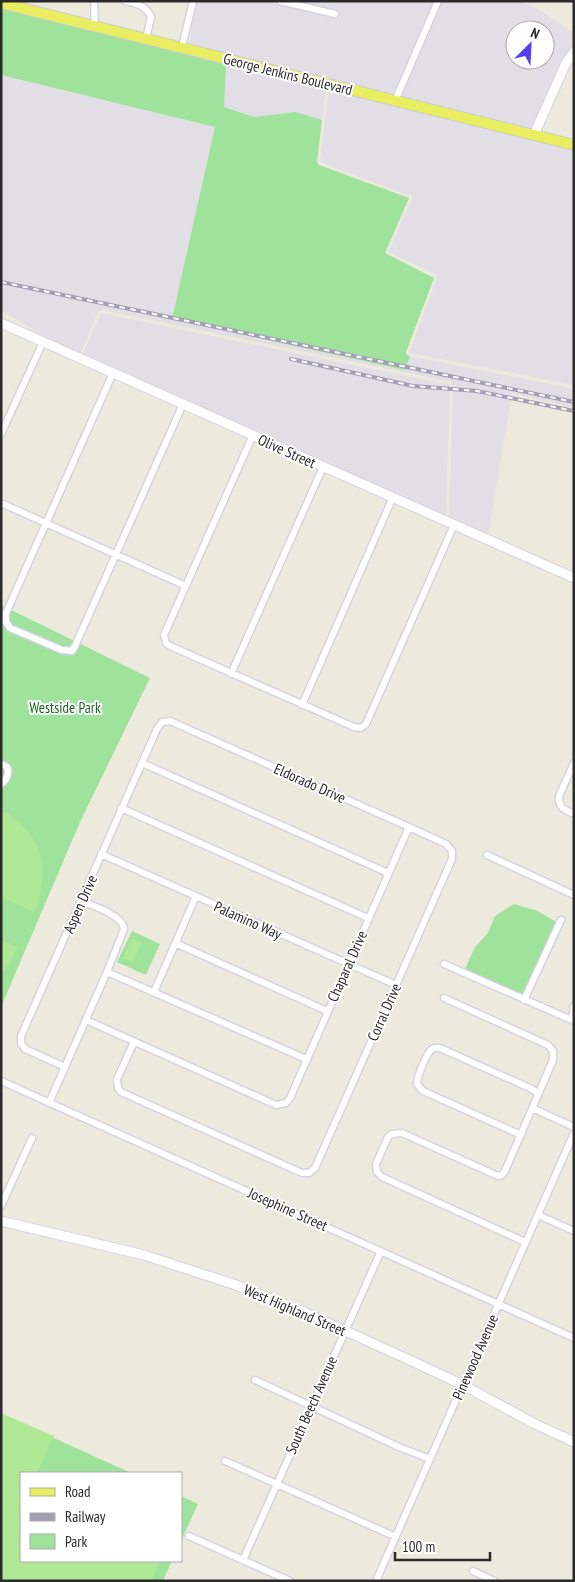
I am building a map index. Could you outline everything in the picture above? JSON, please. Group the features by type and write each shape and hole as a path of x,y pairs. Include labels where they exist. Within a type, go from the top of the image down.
{"main road":[{"name":"George Jenkins Boulevard","path":"1,3 574,145"}],"street":[{"path":"95,1 95,26"},
{"path":"125,1 143,6 151,17 146,39"},
{"path":"182,47 193,1"},
{"path":"280,1 335,14"},
{"path":"395,101 438,1"},
{"path":"534,135 566,63 574,52"},
{"name":"Olive Street","path":"1,324 574,578"},
{"path":"1,434 42,342"},
{"path":"113,373 8,610 6,622 10,628 62,650 72,651 183,404"},
{"path":"254,435 164,635 165,640 170,646 232,674 357,728 364,727 454,525"},
{"path":"232,674 323,467"},
{"path":"302,704 393,497"},
{"path":"1,503 186,586"},
{"name":"Aspen Drive","path":"65,1067 26,1049 22,1046 20,1040 142,763 160,724 165,721"},
{"name":"Eldorado Drive","path":"165,721 170,721 409,827 446,844 452,850"},
{"path":"574,762 559,796 560,806 574,814"},
{"path":"142,763 388,873"},
{"path":"1,764 7,767 8,771 4,782 1,784"},
{"path":"122,808 368,918"},
{"name":"Chaparal Drive","path":"134,1042 276,1105 284,1104 290,1098 409,827"},
{"name":"Corral Drive","path":"134,1042 118,1080 118,1088 121,1092 302,1173 310,1172 315,1168 396,986 452,858 452,850"},
{"name":"Palamino Way","path":"101,854 396,986"},
{"path":"487,855 574,895"},
{"path":"154,992 196,896"},
{"path":"49,1103 124,929 118,918 81,901"},
{"path":"524,1000 561,920"},
{"path":"175,943 327,1011"},
{"path":"444,964 573,1021 574,1006"},
{"path":"107,972 306,1059"},
{"path":"444,998 548,1044 554,1056 502,1175 498,1176 402,1133 392,1134 388,1137 376,1168 378,1175 525,1242"},
{"path":"86,1020 134,1042"},
{"path":"521,1135 423,1091 417,1084 417,1077 429,1052 433,1048 440,1048 532,1089 538,1094"},
{"name":"Josephine Street","path":"1,1081 574,1338"},
{"path":"532,1108 574,1127"},
{"name":"Pinewood Avenue","path":"376,1581 574,1133"},
{"path":"1,1206 32,1138"},
{"path":"538,1216 574,1231"},
{"name":"West Highland Street","path":"1,1221 144,1255 210,1275 304,1312 381,1347 463,1385 532,1423 574,1442"},
{"name":"South Beech Avenue","path":"243,1560 381,1251"},
{"path":"254,1380 399,1447 430,1459"},
{"path":"225,1461 396,1536"},
{"path":"189,1536 290,1581"},
{"path":"473,1571 494,1581"}],"shaded area":[{"path":"196,1 265,1 337,18 339,11 296,1 435,1 394,97 189,45"},
{"path":"442,1 519,1 538,9 554,20 505,20 505,70 555,70 555,20 574,33 574,46 563,62 532,131 400,98"},
{"path":"187,54 326,89 322,120 296,112 254,117 224,107"},
{"path":"1,75 216,127 172,319 404,370 410,356 574,389 574,408 512,393 488,536 449,518 452,382 102,310 98,312 80,355 1,310"},
{"path":"329,89 574,150 574,385 409,353 438,275 388,252 413,197 320,162"},
{"path":"101,313 450,385 446,517 83,353"}],"green space":[{"path":"1,9 57,21 226,65 224,107 254,117 296,112 322,120 317,162 319,165 409,198 385,253 434,278 406,352 410,356 405,370 172,319 215,127 1,75"},
{"name":"Westside Park","path":"1,605 150,678 80,822 1,1007"},
{"path":"1,810 26,829 40,854 42,882 34,912 1,897"},
{"path":"514,904 538,911 556,922 523,995 465,969 475,947 488,933 495,916"},
{"path":"132,931 160,944 146,975 117,962"},
{"path":"132,938 142,942 133,962 123,958"},
{"path":"1,940 18,947 1,974"},
{"path":"1,1413 54,1436 37,1472 20,1472 20,1562 160,1562 151,1581 1,1581"},
{"path":"1,1414 129,1472 20,1472 20,1562 172,1562 163,1581 1,1581"},
{"path":"182,1496 198,1504 182,1539"}],"railway":[{"path":"1,282 574,402"},
{"path":"291,359 413,386 477,391 574,411"}]}
